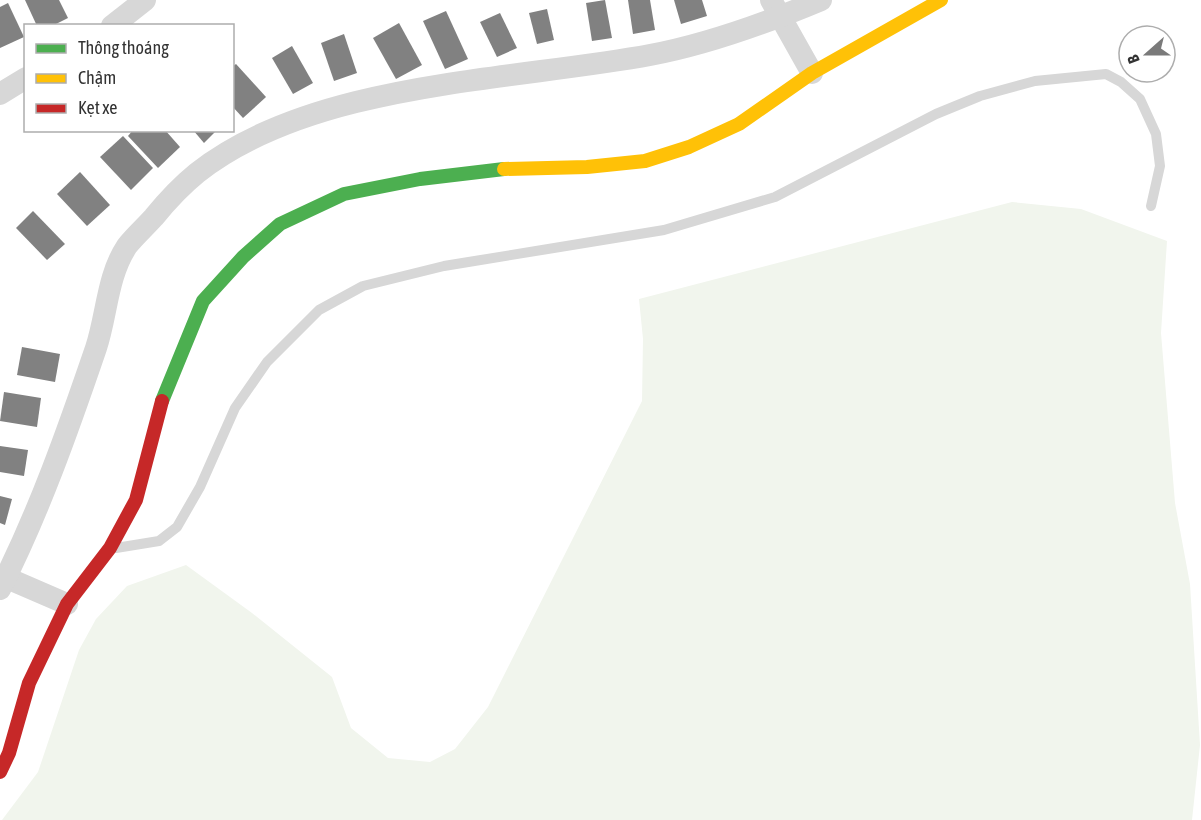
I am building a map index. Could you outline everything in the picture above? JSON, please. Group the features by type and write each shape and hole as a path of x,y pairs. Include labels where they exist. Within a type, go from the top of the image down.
{"street":[{"path":"114,24 144,0"},
{"path":"67,604 2,580 39,504 96,347 109,289 127,247 172,195 198,172 236,147 272,129 332,109 486,78 651,54 693,45 775,9 822,0"},
{"path":"0,772 9,753 30,683 67,604 110,549 136,500 164,392 202,301 243,256 280,224 344,194 420,179 508,169 587,167 645,161 689,147 739,123 812,73 940,0"},
{"path":"775,9 812,73"},
{"path":"0,94 24,79"}],"lane":[{"path":"110,549 159,542 177,527 200,487 235,408 267,362 319,310 363,286 444,266 664,230 775,197 936,114 980,96 1035,81 1106,74 1121,81 1140,99 1156,134 1160,166 1151,206"}],"shaded area":[{"path":"1012,202 1081,209 1167,241 1161,333 1175,503 1190,584 1200,745 1192,820 2,820 38,772 79,650 96,619 127,586 186,565 252,613 332,677 351,728 388,758 430,762 455,749 488,707 642,401 643,339 639,299"}],"building":[{"path":"25,0 59,0 68,18 56,24 36,24"},
{"path":"605,0 612,38 592,41 586,3"},
{"path":"628,0 650,0 655,30 633,34"},
{"path":"674,0 702,0 707,16 681,24"},
{"path":"8,3 24,37 0,48 0,7"},
{"path":"547,9 554,40 537,44 529,13"},
{"path":"446,11 468,59 445,69 423,21"},
{"path":"500,13 517,48 497,57 480,22"},
{"path":"399,23 422,65 396,79 373,38"},
{"path":"344,34 357,73 334,81 321,43"},
{"path":"292,46 313,83 293,94 272,58"},
{"path":"236,64 266,97 243,118 234,108 234,66"},
{"path":"131,132 167,132 180,147 158,168 128,136"},
{"path":"195,132 215,132 204,143"},
{"path":"123,136 153,168 131,190 100,157"},
{"path":"80,172 110,205 87,226 57,194"},
{"path":"33,211 65,244 47,260 16,228"},
{"path":"22,347 60,354 55,382 17,375"},
{"path":"4,392 41,398 37,427 0,421"},
{"path":"0,446 28,450 24,476 0,472"},
{"path":"0,496 12,499 5,525 0,523"}],"traffic: fast":[{"path":"162,401 203,301 243,257 280,224 344,194 420,179 504,169"}],"traffic: slow":[{"path":"504,169 587,167 645,161 689,147 739,124 812,73 941,0"}],"traffic: jam":[{"path":"0,772 9,753 29,683 67,604 110,548 136,500 162,401"}]}
